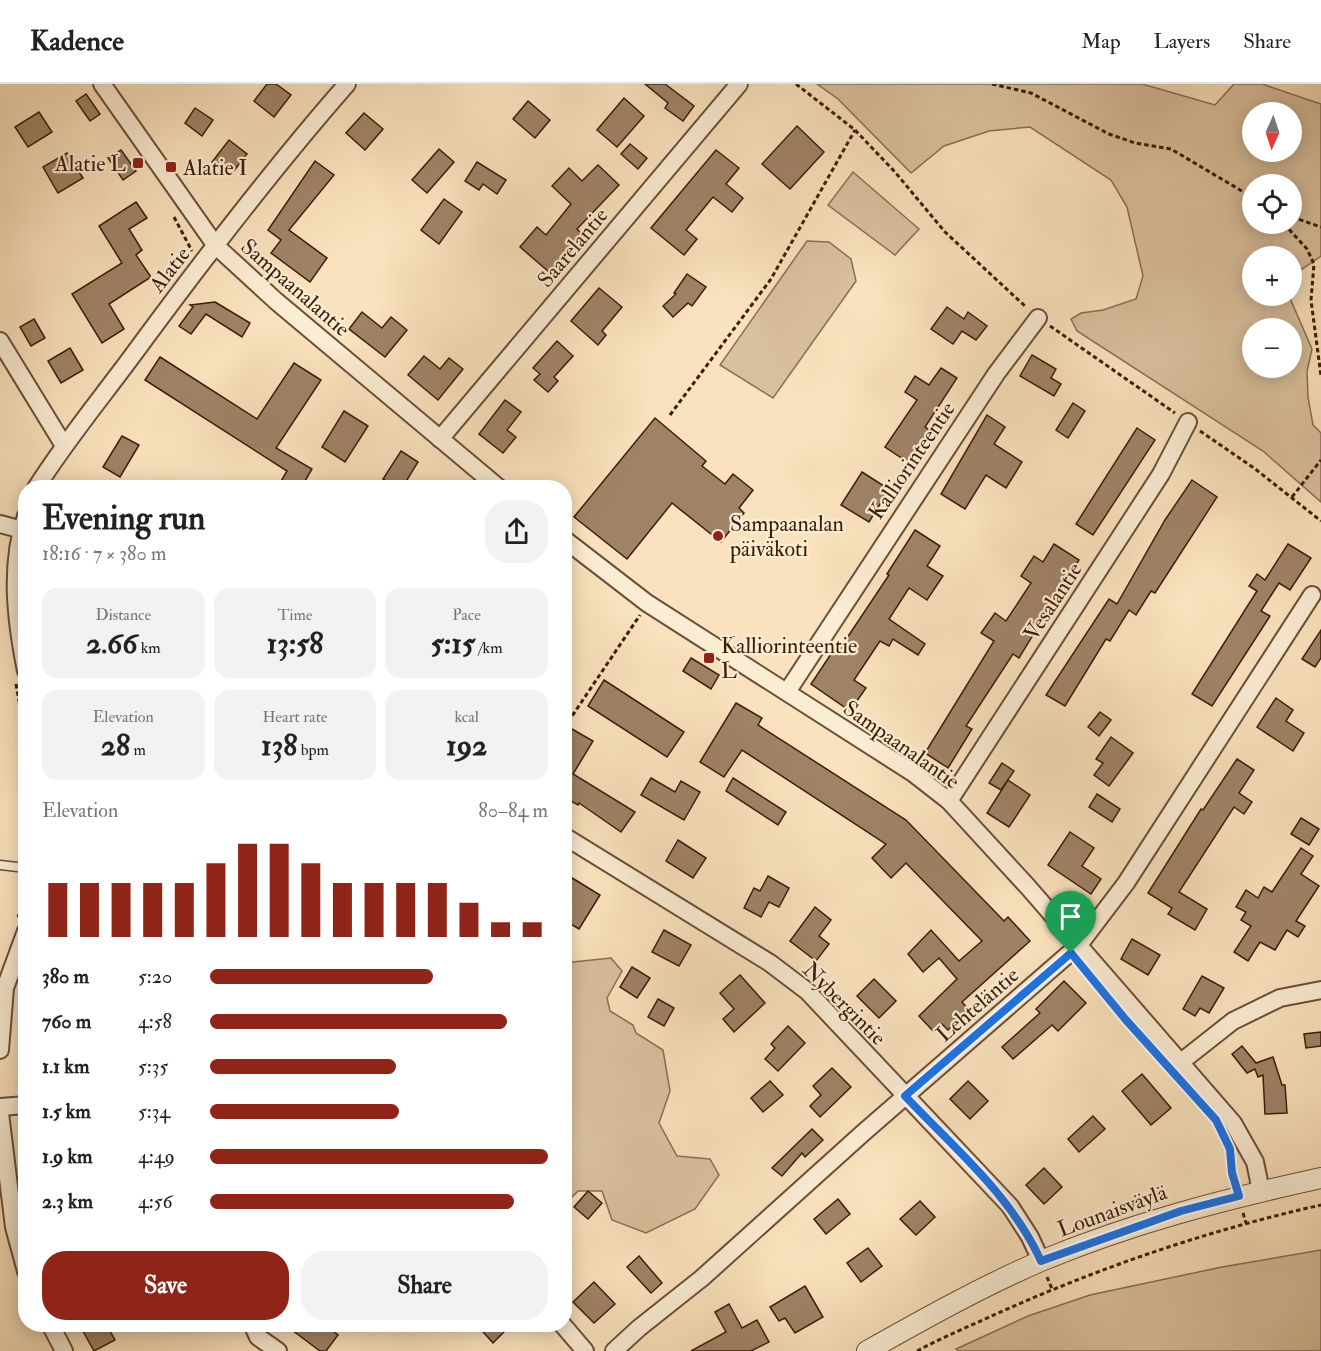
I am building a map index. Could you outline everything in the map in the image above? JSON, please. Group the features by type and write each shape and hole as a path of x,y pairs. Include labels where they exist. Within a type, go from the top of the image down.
{"street":[{"name":"Sampaanalantie","path":"102,84 216,246 276,301 489,480"},
{"name":"Alatie","path":"41,480 63,444 216,246 347,84"},
{"name":"Saarelantie","path":"440,439 739,84"},
{"name":"Kalliorinteentie","path":"787,692 970,414 1038,318"},
{"path":"0,341 63,444"},
{"name":"Vesalantie","path":"949,801 1161,474 1188,422"},
{"path":"0,524 18,525"},
{"name":"Sampaanalantie","path":"572,545 656,609 913,773 949,801 1233,1123 1255,1162 1261,1191"},
{"path":"18,547 16,554 18,628"},
{"name":"Lehteläntie","path":"614,1351 702,1278 1078,945 1126,883 1312,595"},
{"name":"Nybergintie","path":"572,841 770,963 807,991 1010,1206 1030,1237 1041,1261"},
{"path":"0,1050 5,988 18,953"},
{"path":"1181,1062 1233,1021 1280,998 1321,990"},
{"path":"0,1107 18,1106"},
{"path":"0,1113 14,1227 18,1242"},
{"name":"Lounaisväylä","path":"869,1350 963,1299 1041,1261 1181,1211 1321,1178"},
{"path":"54,1332 64,1351"},
{"path":"256,1332 278,1351"},
{"path":"569,1332 585,1351"}],"lane":[{"path":"0,865 18,867"}],"path":[{"path":"992,84 1030,93 1109,134 1135,143 1171,149 1242,191"},
{"path":"670,415 771,279 855,130"},
{"path":"1302,220 1321,227"},
{"path":"1293,234 1307,249 1314,264 1311,300 1321,376"},
{"path":"1292,497 1321,460"},
{"path":"572,716 641,613 650,619"},
{"path":"1230,1149 1232,1173 1246,1223"},
{"path":"917,1351 1052,1289 1124,1261 1246,1223 1321,1205"}],"shaded area":[{"path":"817,84 1142,84 1215,105 1234,84 1262,84 1321,104 1321,256 1302,269 1302,246 1242,246 1242,306 1293,306 1299,318 1242,318 1242,378 1302,378 1302,326 1312,349 1307,371 1308,397 1313,425 1321,433 1321,502 1263,451 1077,331 1071,319 1081,313 1103,310 1136,299 1143,276 1127,207 1111,180 1030,127 989,131 944,146 911,173 838,99"},
{"path":"853,172 919,229 895,255 828,205"},
{"path":"807,241 829,242 851,259 856,281 773,398 720,365"},
{"path":"611,958 622,971 607,998 610,1011 633,1025 636,1033 663,1050 670,1091 659,1123 677,1156 710,1159 719,1175 695,1209 646,1233 612,1220 602,1191 578,1191 572,1197 572,962"},
{"path":"1321,1250 1321,1351 958,1351 956,1349 1028,1316 1090,1295 1222,1267"}],"building":[{"path":"267,84 276,84 291,95 274,117 254,101"},
{"path":"645,84 665,84 694,106 683,121 665,108 668,103"},
{"path":"86,94 100,114 90,121 76,101"},
{"path":"624,98 644,116 617,147 597,130"},
{"path":"528,101 550,120 535,138 513,119"},
{"path":"195,108 213,120 202,136 185,123"},
{"path":"39,112 52,132 28,147 15,127"},
{"path":"364,113 383,129 365,150 346,133"},
{"path":"797,126 824,152 790,189 762,164"},
{"path":"229,140 247,154 230,176 212,162"},
{"path":"630,144 647,158 638,169 621,154"},
{"path":"439,149 454,162 427,193 412,180"},
{"path":"121,150 136,171 123,180 108,158"},
{"path":"716,150 739,168 726,184 743,198 732,212 713,197 686,230 697,239 684,255 651,228"},
{"path":"67,153 83,178 58,193 43,167"},
{"path":"315,161 334,175 289,230 327,258 310,282 271,253 281,240 268,230"},
{"path":"477,162 506,180 497,194 483,184 479,190 465,181"},
{"path":"598,165 619,185 577,229 582,234 549,272 520,247 537,227 546,235 571,204 552,186 569,168 582,181"},
{"path":"444,199 462,212 439,244 421,230"},
{"path":"136,202 147,218 129,229 142,250 136,255 151,277 109,304 124,329 102,343 72,294 122,263 99,226"},
{"path":"687,274 706,287 692,306 688,303 673,317 663,306 676,294 674,293"},
{"path":"599,288 622,307 602,331 606,335 598,345 571,321"},
{"path":"215,302 250,323 242,337 206,314 191,334 179,326 193,307 190,305"},
{"path":"947,307 964,319 968,312 987,326 976,340 962,331 953,344 931,329"},
{"path":"362,312 382,328 391,317 407,330 385,357 349,329"},
{"path":"34,319 45,338 31,346 20,327"},
{"path":"557,341 573,356 554,377 558,381 548,392 534,380 540,374 533,368"},
{"path":"70,348 83,370 61,383 48,361"},
{"path":"1032,355 1056,369 1051,378 1061,384 1054,396 1020,376"},
{"path":"424,356 440,369 449,358 463,369 438,400 408,375"},
{"path":"160,357 257,419 294,363 321,380 276,448 312,469 306,480 282,480 287,471 145,380"},
{"path":"941,368 957,378 925,427 931,431 909,463 885,447 917,400 905,392 915,376 929,385"},
{"path":"505,400 521,412 507,430 516,437 503,453 479,434"},
{"path":"1073,403 1085,411 1068,438 1056,430"},
{"path":"344,411 368,426 345,462 322,447"},
{"path":"987,415 1005,427 994,444 1022,462 1006,488 986,475 965,509 941,494"},
{"path":"655,418 706,461 702,466 725,484 733,474 753,490 739,508 744,513 721,542 672,503 627,559 574,517"},
{"path":"1137,428 1155,440 1093,535 1076,524"},
{"path":"122,436 139,445 120,477 103,467"},
{"path":"401,451 418,462 407,480 383,479"},
{"path":"862,472 887,488 887,493 869,522 841,505"},
{"path":"1192,480 1217,497 1155,593 1151,591 1136,615 1129,610 1110,641 1106,639 1065,706 1046,695 1109,599 1117,604 1165,520"},
{"path":"915,530 940,546 927,566 943,576 927,600 909,588 889,619 925,644 918,655 893,639 889,646 880,641 854,680 866,688 850,711 811,684 839,642 843,644 889,575 887,574"},
{"path":"1054,544 1079,560 1019,658 1013,654 966,726 972,729 948,768 925,753 994,641 981,633 995,613 1006,621 1031,583 1021,576 1034,556 1043,562"},
{"path":"1288,544 1311,558 1290,590 1279,583 1261,611 1270,616 1212,706 1192,694 1257,591 1249,586 1257,574 1265,580"},
{"path":"1321,630 1321,658 1315,667 1302,659"},
{"path":"691,658 719,675 711,689 683,671"},
{"path":"604,680 684,732 667,757 588,706"},
{"path":"1276,698 1293,710 1286,721 1304,733 1293,751 1257,727"},
{"path":"736,703 762,718 758,725 906,820 1004,921 1008,917 1030,941 962,1002 969,1010 948,1030 942,1024 934,1032 919,1016 957,979 939,958 923,972 908,954 931,930 959,961 982,941 906,863 891,878 872,858 886,844 742,750 724,777 700,762"},
{"path":"1100,712 1111,720 1099,736 1088,727"},
{"path":"572,729 593,741 573,774 635,812 621,832 579,803 578,805 572,802"},
{"path":"1111,737 1133,753 1109,786 1094,775 1103,763 1096,759"},
{"path":"1237,759 1254,770 1239,793 1252,802 1244,814 1234,807 1179,892 1207,909 1195,930 1168,914 1172,908 1148,893 1201,809 1203,810"},
{"path":"1002,763 1014,771 1001,790 989,783"},
{"path":"651,778 675,792 681,781 700,792 684,820 641,795"},
{"path":"733,778 786,812 778,825 726,791"},
{"path":"1008,780 1030,795 1009,827 987,813"},
{"path":"1097,794 1120,809 1112,822 1089,807"},
{"path":"1301,818 1319,829 1309,845 1291,834"},
{"path":"1070,832 1094,848 1082,866 1101,879 1091,894 1048,865"},
{"path":"678,840 706,858 693,878 666,861"},
{"path":"1301,848 1313,856 1301,874 1319,886 1296,921 1305,926 1298,937 1287,930 1275,950 1260,942 1248,961 1234,952 1251,926 1241,920 1246,912 1236,907 1246,890 1258,898 1264,887 1272,892"},
{"path":"768,876 789,888 779,907 769,902 761,917 744,908 754,888 760,891"},
{"path":"572,878 600,895 579,929 572,925"},
{"path":"815,907 831,920 819,936 829,944 816,961 790,941"},
{"path":"664,930 691,945 679,966 652,952"},
{"path":"1132,939 1160,955 1148,975 1121,959"},
{"path":"632,967 650,978 637,998 620,987"},
{"path":"740,975 765,1003 734,1032 723,1019 734,1009 720,993"},
{"path":"1202,976 1224,988 1209,1013 1200,1008 1195,1016 1183,1009"},
{"path":"874,979 896,1001 879,1018 857,996"},
{"path":"1064,981 1086,1003 1058,1031 1052,1025 1013,1059 1002,1047 1040,1013 1036,1009"},
{"path":"658,999 674,1008 664,1026 648,1017"},
{"path":"788,1026 805,1043 778,1071 765,1059 775,1048 771,1044"},
{"path":"1321,1032 1321,1046 1306,1048 1304,1034"},
{"path":"1242,1046 1256,1063 1273,1057 1282,1085 1285,1085 1287,1113 1265,1114 1263,1075 1258,1077 1255,1069 1247,1073 1232,1054"},
{"path":"832,1068 851,1087 820,1117 810,1106 821,1095 813,1086"},
{"path":"1142,1074 1171,1108 1151,1125 1122,1091"},
{"path":"770,1081 783,1095 763,1112 751,1098"},
{"path":"968,1081 988,1101 970,1119 950,1099"},
{"path":"1093,1116 1105,1129 1079,1152 1068,1139"},
{"path":"812,1129 823,1140 805,1157 802,1153 782,1176 772,1168"},
{"path":"1044,1168 1062,1187 1044,1204 1026,1185"},
{"path":"588,1191 602,1203 588,1219 574,1207"},
{"path":"838,1199 850,1214 826,1234 814,1219"},
{"path":"920,1201 935,1217 916,1235 900,1219"},
{"path":"868,1248 882,1266 861,1282 847,1263"},
{"path":"639,1256 662,1283 651,1293 627,1267"},
{"path":"594,1282 615,1304 594,1323 573,1302"},
{"path":"805,1286 823,1317 795,1333 785,1318 779,1321 770,1307"},
{"path":"729,1304 742,1328 757,1320 769,1342 751,1351 691,1351 726,1332 715,1312"},
{"path":"83,1332 110,1332 115,1340 94,1351"},
{"path":"295,1332 334,1332 338,1335 326,1351 320,1351"},
{"path":"483,1332 504,1332 493,1343"}],"place":[{"name":"Alatie L","path":"138,163"},
{"name":"Alatie I","path":"171,167"},
{"name":"Sampaanalan päiväkoti","path":"718,536"},
{"name":"Kalliorinteentie L","path":"709,658"}],"route":[{"path":"1071,953 1076,962 1126,1020 1216,1120 1230,1149 1232,1173 1239,1196 1181,1211 1041,1261 1030,1237 1010,1206 905,1096 1071,953"}]}
